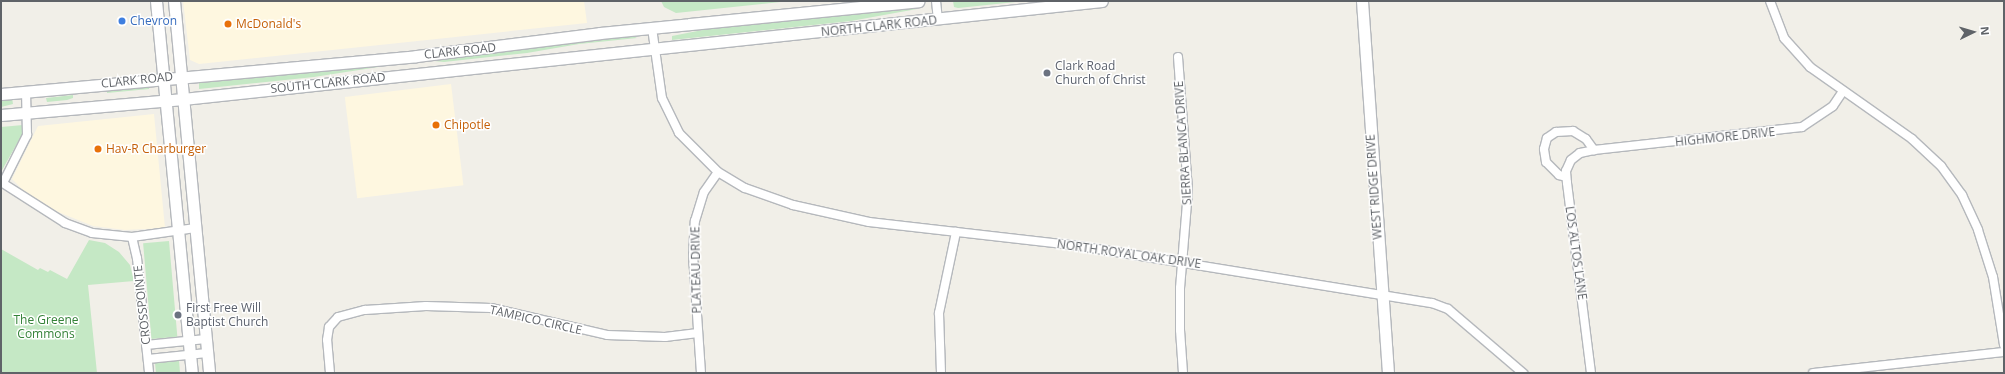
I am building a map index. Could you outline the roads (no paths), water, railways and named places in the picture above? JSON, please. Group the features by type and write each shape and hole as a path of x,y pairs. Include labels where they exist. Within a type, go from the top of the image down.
{"main road":[{"path":"156,1 192,373"},
{"path":"174,1 209,373"},
{"name":"CLARK ROAD","path":"1,94 181,76 416,56 652,28 918,1"},
{"name":"NORTH CLARK ROAD","path":"655,48 938,20 1102,1"},
{"name":"WEST RIDGE DRIVE","path":"1362,1 1388,373"},
{"name":"SOUTH CLARK ROAD","path":"1,115 183,99 655,48"},
{"path":"416,56 417,73"}],"street":[{"path":"936,1 938,20"},
{"path":"1770,1 1784,38 1810,66 1912,139 1941,166 1962,195 1978,230 1993,277 2004,345"},
{"name":"NORTH ROYAL OAK DRIVE","path":"652,28 662,98 669,116 679,134 718,172 745,188 793,205 869,222 1079,246 1183,261 1383,297 1432,303 1448,309 1523,373"},
{"name":"SIERRA BLANCA DRIVE","path":"1178,57 1188,191 1180,330 1183,373"},
{"path":"26,91 28,112 27,135 2,183 65,223 92,233 132,237 195,228"},
{"name":"HIGHMORE DRIVE","path":"1594,150 1802,127 1833,106 1843,91"},
{"path":"1566,177 1559,174 1546,162 1544,149 1547,138 1556,132 1573,131 1586,139 1594,150"},
{"name":"LOS ALTOS LANE","path":"1591,373 1566,170 1571,160 1580,153 1594,150"},
{"name":"PLATEAU DRIVE","path":"701,373 694,255 695,221 704,192 718,172"},
{"path":"941,373 939,313 956,232"},
{"name":"CROSSPOINTE","path":"132,237 149,373"},
{"name":"TAMPICO CIRCLE","path":"330,373 327,340 329,327 338,317 365,310 433,306 491,308 606,335 665,337 698,334"},
{"path":"146,345 206,339"},
{"path":"1813,373 2004,352"},
{"path":"148,359 207,353"}],"place":[{"name":"Chevron","path":"122,21"},
{"name":"McDonald's","path":"228,24"},
{"name":"Clark Road Church of Christ","path":"1047,73"},
{"name":"Chipotle","path":"436,125"},
{"name":"Hav-R Charburger","path":"98,149"},
{"name":"First Free Will Baptist Church","path":"178,315"}],"park label":[{"name":"The Greene Commons","path":"46,327"}]}
